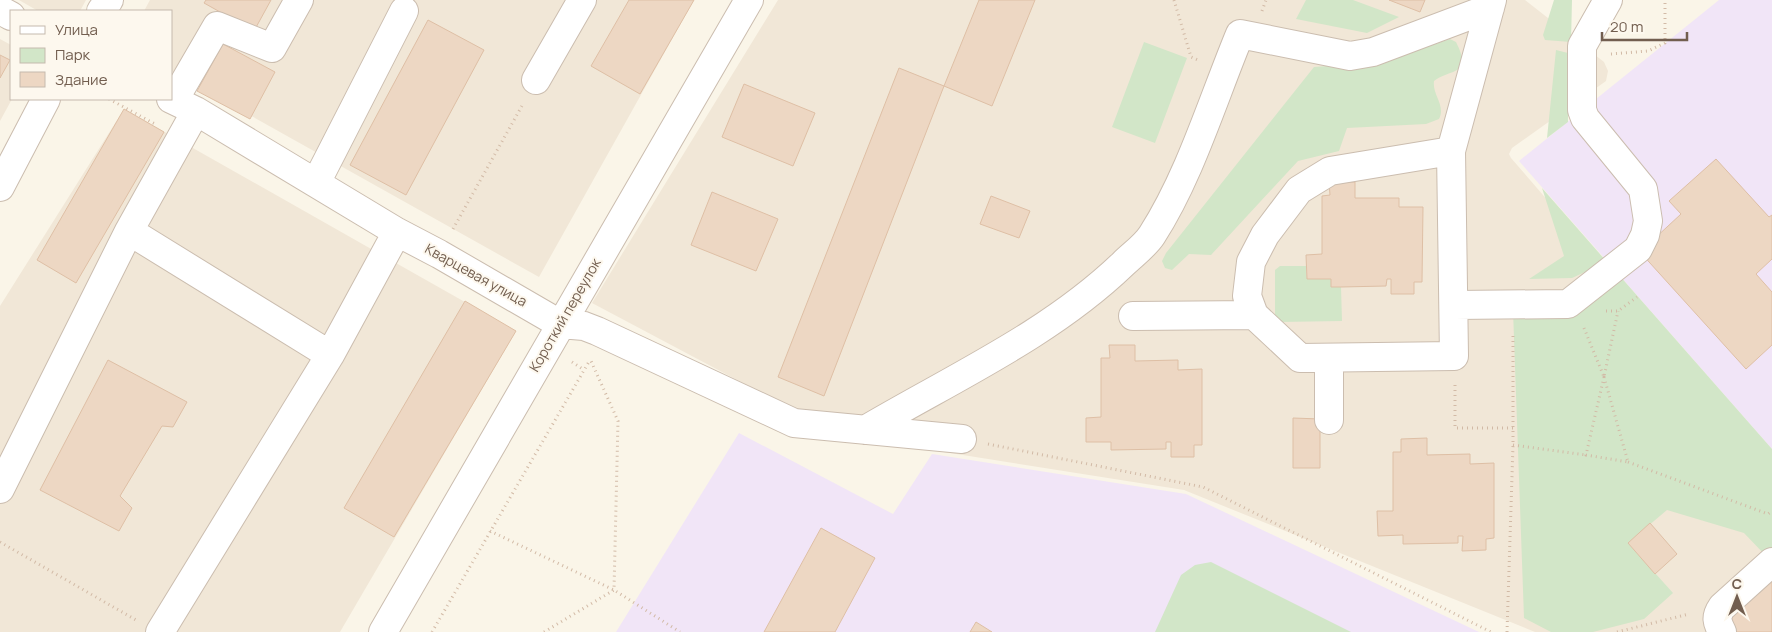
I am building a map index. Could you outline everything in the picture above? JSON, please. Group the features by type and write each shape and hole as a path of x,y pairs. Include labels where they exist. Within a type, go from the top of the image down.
{"street":[{"path":"3,478 129,231 181,104 217,26 272,48 298,0"},
{"path":"536,80 582,0"},
{"name":"Короткий переулок","path":"383,632 749,0"},
{"path":"1455,305 1568,304 1638,249 1645,235 1648,221 1643,189 1583,115 1582,46 1608,0"},
{"path":"1451,151 1330,171 1300,190 1265,235 1251,262 1247,296 1254,316 1300,358 1454,356 1455,305 1451,151 1491,4"},
{"path":"865,430 924,395 988,361 1049,323 1104,282 1151,236 1179,185 1240,34 1350,56 1373,52 1491,4"},
{"path":"316,183 404,11"},
{"path":"0,187 45,100"},
{"name":"Кварцевая улица","path":"181,104 397,232 560,324 584,326 597,331 794,422 962,439"},
{"path":"129,231 330,355"},
{"path":"150,627 330,355 397,232"},
{"path":"1133,316 1254,316"},
{"path":"1329,359 1329,420"},
{"path":"1722,632 1717,622 1717,614 1722,607 1772,562"}],"path":[{"path":"1174,0 1190,57"},
{"path":"1582,56 1648,51 1665,43 1665,0"},
{"path":"439,254 536,80"},
{"path":"1508,632 1514,445 1513,305"},
{"path":"1586,455 1618,311"},
{"path":"1581,319 1604,377 1628,462"},
{"path":"560,324 590,360 618,421 614,590"},
{"path":"1454,356 1455,428 1514,428"},
{"path":"567,359 584,370"},
{"path":"432,632 590,360"},
{"path":"962,439 1202,487 1492,632"},
{"path":"1514,445 1628,462 1768,514 1772,511"},
{"path":"490,532 614,590 680,632"},
{"path":"0,542 150,627"},
{"path":"544,632 614,590"},
{"path":"1617,632 1677,616"}],"shaded area":[{"path":"19,0 86,0 81,10 36,10"},
{"path":"150,0 694,0 539,277 172,72 172,10 145,10"},
{"path":"778,0 1525,0 1604,62 1608,71 1606,81 1512,148 1509,154 1770,458 1772,632 1535,632 1184,490 843,436 592,303"},
{"path":"1719,0 1772,0 1772,449 1519,161"},
{"path":"0,39 10,44 11,100 0,121"},
{"path":"124,109 516,331 340,632 0,632 0,306"},
{"path":"739,433 893,514 932,454 1186,494 1479,632 616,632"}],"green space":[{"path":"1306,0 1353,0 1399,17 1367,33 1296,19"},
{"path":"1554,0 1572,0 1571,42 1545,40 1543,35"},
{"path":"1450,39 1456,42 1462,61 1458,69 1434,81 1441,109 1439,119 1426,124 1347,128 1339,151 1298,161 1211,255 1189,254 1172,270 1165,268 1162,261 1166,253 1314,67 1384,62"},
{"path":"1144,42 1187,58 1155,143 1112,127"},
{"path":"1556,50 1568,53 1568,122 1547,138"},
{"path":"1542,188 1607,262 1572,278 1529,279 1564,256"},
{"path":"1280,266 1306,266 1307,279 1331,279 1332,287 1341,287 1342,321 1279,322 1275,317 1275,270"},
{"path":"1619,275 1772,449 1772,553 1767,557 1744,533 1667,510 1628,543 1673,593 1644,619 1593,632 1551,632 1524,618 1513,310"},
{"path":"1211,562 1351,632 1155,632 1181,575 1195,565"}],"building":[{"path":"206,0 271,0 254,31 204,3"},
{"path":"629,0 694,0 640,94 591,66"},
{"path":"979,0 1035,0 992,106 944,86"},
{"path":"1389,0 1425,0 1420,12"},
{"path":"428,20 484,50 406,195 350,165"},
{"path":"223,44 275,72 250,119 197,91"},
{"path":"0,55 10,60 0,78"},
{"path":"899,68 944,86 824,396 778,377"},
{"path":"744,84 815,113 793,166 722,137"},
{"path":"124,109 164,132 76,283 37,260"},
{"path":"1716,159 1769,217 1772,215 1772,259 1756,274 1772,292 1772,345 1746,369 1640,252 1681,214 1669,201"},
{"path":"1329,182 1355,182 1355,198 1399,198 1399,207 1423,207 1422,282 1414,282 1414,294 1391,294 1391,279 1387,279 1386,286 1331,287 1331,279 1307,279 1306,255 1322,254 1322,196 1330,195"},
{"path":"712,192 778,219 756,271 691,245"},
{"path":"991,196 1030,211 1019,238 980,224"},
{"path":"465,301 516,331 394,537 344,508"},
{"path":"1109,345 1135,345 1135,361 1178,360 1178,370 1202,369 1202,445 1194,445 1194,457 1171,457 1171,442 1166,442 1166,449 1111,450 1111,442 1086,442 1086,418 1101,417 1101,358 1110,358"},
{"path":"108,360 187,402 173,427 162,426 120,496 132,508 119,531 40,490"},
{"path":"1293,418 1320,419 1320,468 1293,468"},
{"path":"1427,438 1427,455 1470,454 1470,464 1494,463 1494,538 1486,539 1486,550 1462,551 1463,536 1458,536 1458,543 1403,544 1403,535 1378,536 1377,511 1393,511 1393,452 1401,452 1401,439"},
{"path":"1650,523 1677,554 1655,574 1628,543"},
{"path":"821,528 875,558 835,632 764,632"},
{"path":"1772,580 1772,632 1733,632 1724,621"},
{"path":"976,622 992,632 970,632"}]}
